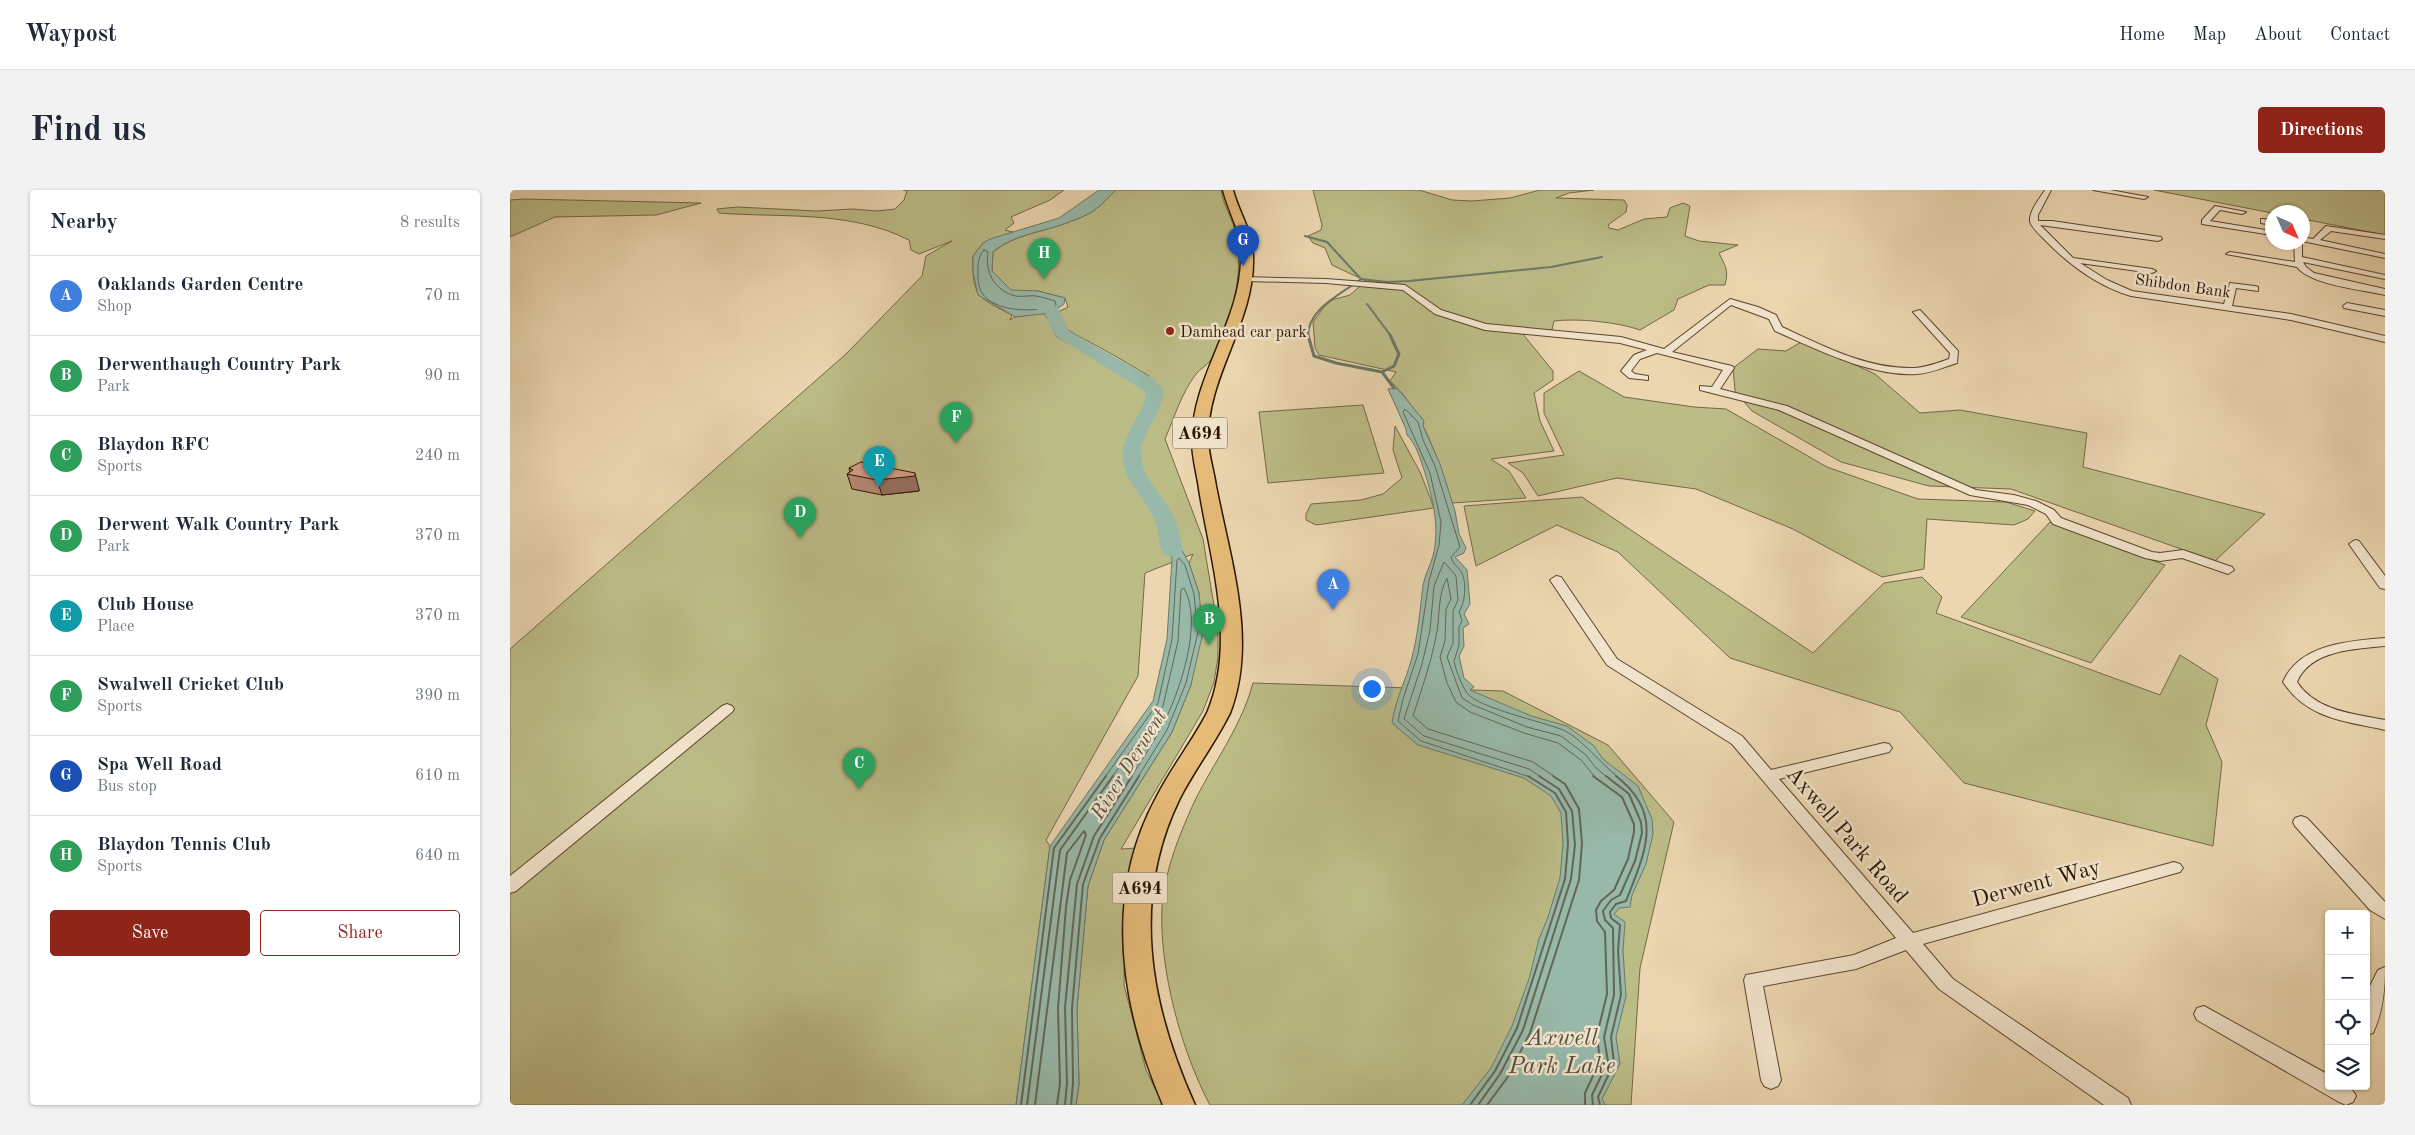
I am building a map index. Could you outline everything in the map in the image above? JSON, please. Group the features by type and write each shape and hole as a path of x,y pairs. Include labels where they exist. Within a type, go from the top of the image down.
{"main road":[{"name":"A694","path":"1179,1105 1148,1026 1138,976 1137,916 1145,861 1155,825 1168,797 1213,723 1229,684 1232,668 1233,628 1202,452 1200,428 1205,398 1240,310 1246,279 1247,240 1228,190"}],"street":[{"path":"2048,190 2034,215 2034,222 2158,239"},
{"path":"2096,190 2144,197"},
{"path":"2242,212 2218,208 2204,222 2265,232"},
{"name":"Shibdon Bank","path":"2034,222 2042,233 2074,260 2114,288 2132,293 2228,306 2337,327 2385,340"},
{"path":"2314,242 2329,228 2342,228 2385,237"},
{"path":"2310,241 2385,256"},
{"path":"2297,250 2300,262 2312,275 2385,292"},
{"path":"2230,254 2300,262 2385,277"},
{"path":"2074,260 2152,271"},
{"path":"1246,279 1345,282 1405,288 1438,312 1485,327 1620,340 1729,368 1708,390 1783,408 1974,493 2014,498 2032,503 2050,512 2058,521 2149,554 2160,557 2183,554 2228,570"},
{"path":"2228,306 2232,285 2255,289"},
{"path":"1645,378 1632,376 1626,371 1637,357 1661,352 1730,302 1755,309 1773,317 1778,329 1798,338 1880,368 1915,372 1954,361 1955,353 1917,312"},
{"path":"2347,306 2385,313"},
{"path":"2355,544 2385,585"},
{"name":"Axwell Park Road","path":"1556,580 1612,662 1738,740 1946,984 2122,1105"},
{"path":"2385,642 2344,647 2318,654 2301,664 2291,675 2290,682 2300,696 2325,710 2385,725"},
{"path":"510,886 727,708"},
{"path":"1768,776 1884,748"},
{"path":"2301,822 2376,905 2385,912"},
{"name":"Derwent Way","path":"1771,1080 1753,980 1856,962 1909,941 2174,868"},
{"path":"2370,1014 2377,990 2385,975"},
{"path":"2204,1014 2339,1092"}],"green space":[{"path":"903,190 1064,190 1050,200 1011,217 1014,223 1005,230 1013,232 983,243 973,256 976,288 984,299 1012,315 1010,320 1015,317 1042,313 1046,316 1057,337 1104,362 1134,381 1149,376 1073,333 1058,320 1054,314 1068,307 1065,298 1038,291 1019,292 1010,290 992,271 993,252 1020,237 1087,214 1116,190 1221,190 1237,237 1238,274 1233,305 1224,335 1210,361 1196,374 1187,389 1165,439 1203,539 1218,630 1218,657 1214,682 1203,711 1121,849 1138,848 1125,917 1124,985 1146,1070 1163,1105 1076,1105 1079,1084 1077,1008 1088,886 1104,840 1172,732 1191,685 1199,593 1189,563 1193,554 1145,573 1138,676 1046,840 1050,846 1016,1105 510,1105 510,649 846,354 922,276 926,256 952,241 919,254 911,250 909,240 886,230 863,224 816,217 719,213 717,209 737,207 817,211 852,209 877,211 895,209 904,200 907,191"},
{"path":"1313,190 1419,190 1452,200 1472,201 1510,198 1540,190 1594,190 1569,193 1556,198 1624,200 1627,205 1626,212 1608,225 1609,228 1618,230 1644,219 1667,217 1670,208 1683,203 1690,206 1685,236 1699,241 1738,245 1719,253 1725,265 1725,285 1709,285 1678,299 1674,310 1640,330 1586,320 1563,320 1554,321 1552,330 1522,333 1553,371 1553,380 1534,393 1540,421 1554,451 1491,459 1509,471 1526,498 1452,503 1435,454 1421,422 1402,393 1390,381 1396,372 1319,355 1315,348 1313,322 1324,307 1332,300 1350,295 1366,281 1332,265 1325,248 1313,243 1308,236 1321,230 1322,225"},
{"path":"2154,190 2385,190 2385,235 2310,220 2310,205 2265,205 2265,212"},
{"path":"510,200 701,203 656,215 555,217 510,237"},
{"path":"1803,341 1875,374 1920,413 1960,410 2087,433 2083,467 2265,514 2215,561 2011,489 1929,486 1841,462 1752,411 1735,391 1733,368 1758,349 1786,351"},
{"path":"1579,371 1624,397 1694,407 1726,409 1827,467 1918,499 2006,502 2035,511 2028,519 2014,525 1927,519 1924,569 1882,577 1793,529 1696,489 1617,478 1538,496 1523,473 1508,463 1564,455 1544,413 1544,393"},
{"path":"1363,405 1384,473 1268,483 1259,412"},
{"path":"1395,426 1421,474 1434,508 1316,525 1306,520 1306,514 1311,504 1361,500 1383,494 1402,478 1393,450"},
{"path":"1582,497 1813,653 1884,583 1922,577 1942,597 1936,613 2160,695 2180,655 2218,679 2206,725 2222,762 2213,846 1964,783 1900,712 1730,658 1618,552 1557,525 1476,566 1464,506"},
{"path":"2050,522 2165,565 2091,663 1961,617"},
{"path":"1253,683 1503,691 1608,745 1674,822 1640,968 1631,1105 1210,1105 1190,1060 1174,1009 1164,956 1162,931 1163,896 1168,872 1184,826 1204,783 1240,718"}],"water":[{"path":"1099,190 1116,190 1087,214 1010,241 993,252 992,271 1011,290 1038,291 1065,298 1064,304 1051,313 1015,317 978,295 973,272 973,256 983,243 990,239 1059,218"},
{"name":"Axwell Park Lake","path":"1388,389 1398,389 1424,421 1423,426 1440,464 1455,511 1459,534 1466,548 1464,553 1455,557 1467,570 1470,604 1464,614 1469,624 1463,628 1464,646 1459,656 1464,678 1474,687 1470,690 1531,716 1567,726 1594,746 1603,759 1638,786 1652,819 1653,834 1646,864 1632,895 1630,907 1619,908 1614,914 1625,922 1623,951 1626,996 1616,1037 1620,1064 1602,1099 1605,1105 1462,1105 1491,1068 1512,1026 1529,979 1539,939 1560,878 1563,844 1561,813 1551,796 1524,778 1418,745 1392,723 1395,707 1413,652 1423,585 1433,556 1436,535 1435,514 1428,483 1418,452 1407,435"},
{"path":"1165,520 1189,563 1199,593 1203,632 1191,685 1172,732 1104,840 1088,886 1077,1008 1079,1084 1076,1105 1016,1105 1050,846 1153,701 1167,639 1172,559"}],"building":[{"path":"861,462 915,473 915,476 877,480 847,474 853,470 849,468"}],"waterway":[{"path":"1305,236 1327,242 1361,279"},
{"path":"1361,279 1387,282 1409,281 1551,267 1602,257"},
{"path":"1308,335 1309,326 1320,310 1336,296 1361,279"},
{"name":"River Derwent","path":"1024,301 1052,309 1057,325 1063,334 1149,384 1155,391 1151,409 1134,441 1132,459 1141,483 1165,520 1172,550"},
{"path":"1367,304 1391,336"},
{"path":"1308,335 1314,356 1336,363 1382,372"},
{"path":"1382,372 1394,366 1399,354 1390,335"},
{"path":"1382,372 1394,388"}],"place":[{"name":"Spa Well Road","path":"1243,266"},
{"name":"Blaydon Tennis Club","path":"1044,279"},
{"name":"Damhead car park","path":"1170,331"},
{"name":"Swalwell Cricket Club","path":"956,443"},
{"name":"Club House","path":"879,487"},
{"name":"Derwent Walk Country Park","path":"800,538"},
{"name":"Oaklands Garden Centre","path":"1333,610"},
{"name":"Derwenthaugh Country Park","path":"1209,645"},
{"name":"Blaydon RFC","path":"859,789"}]}
